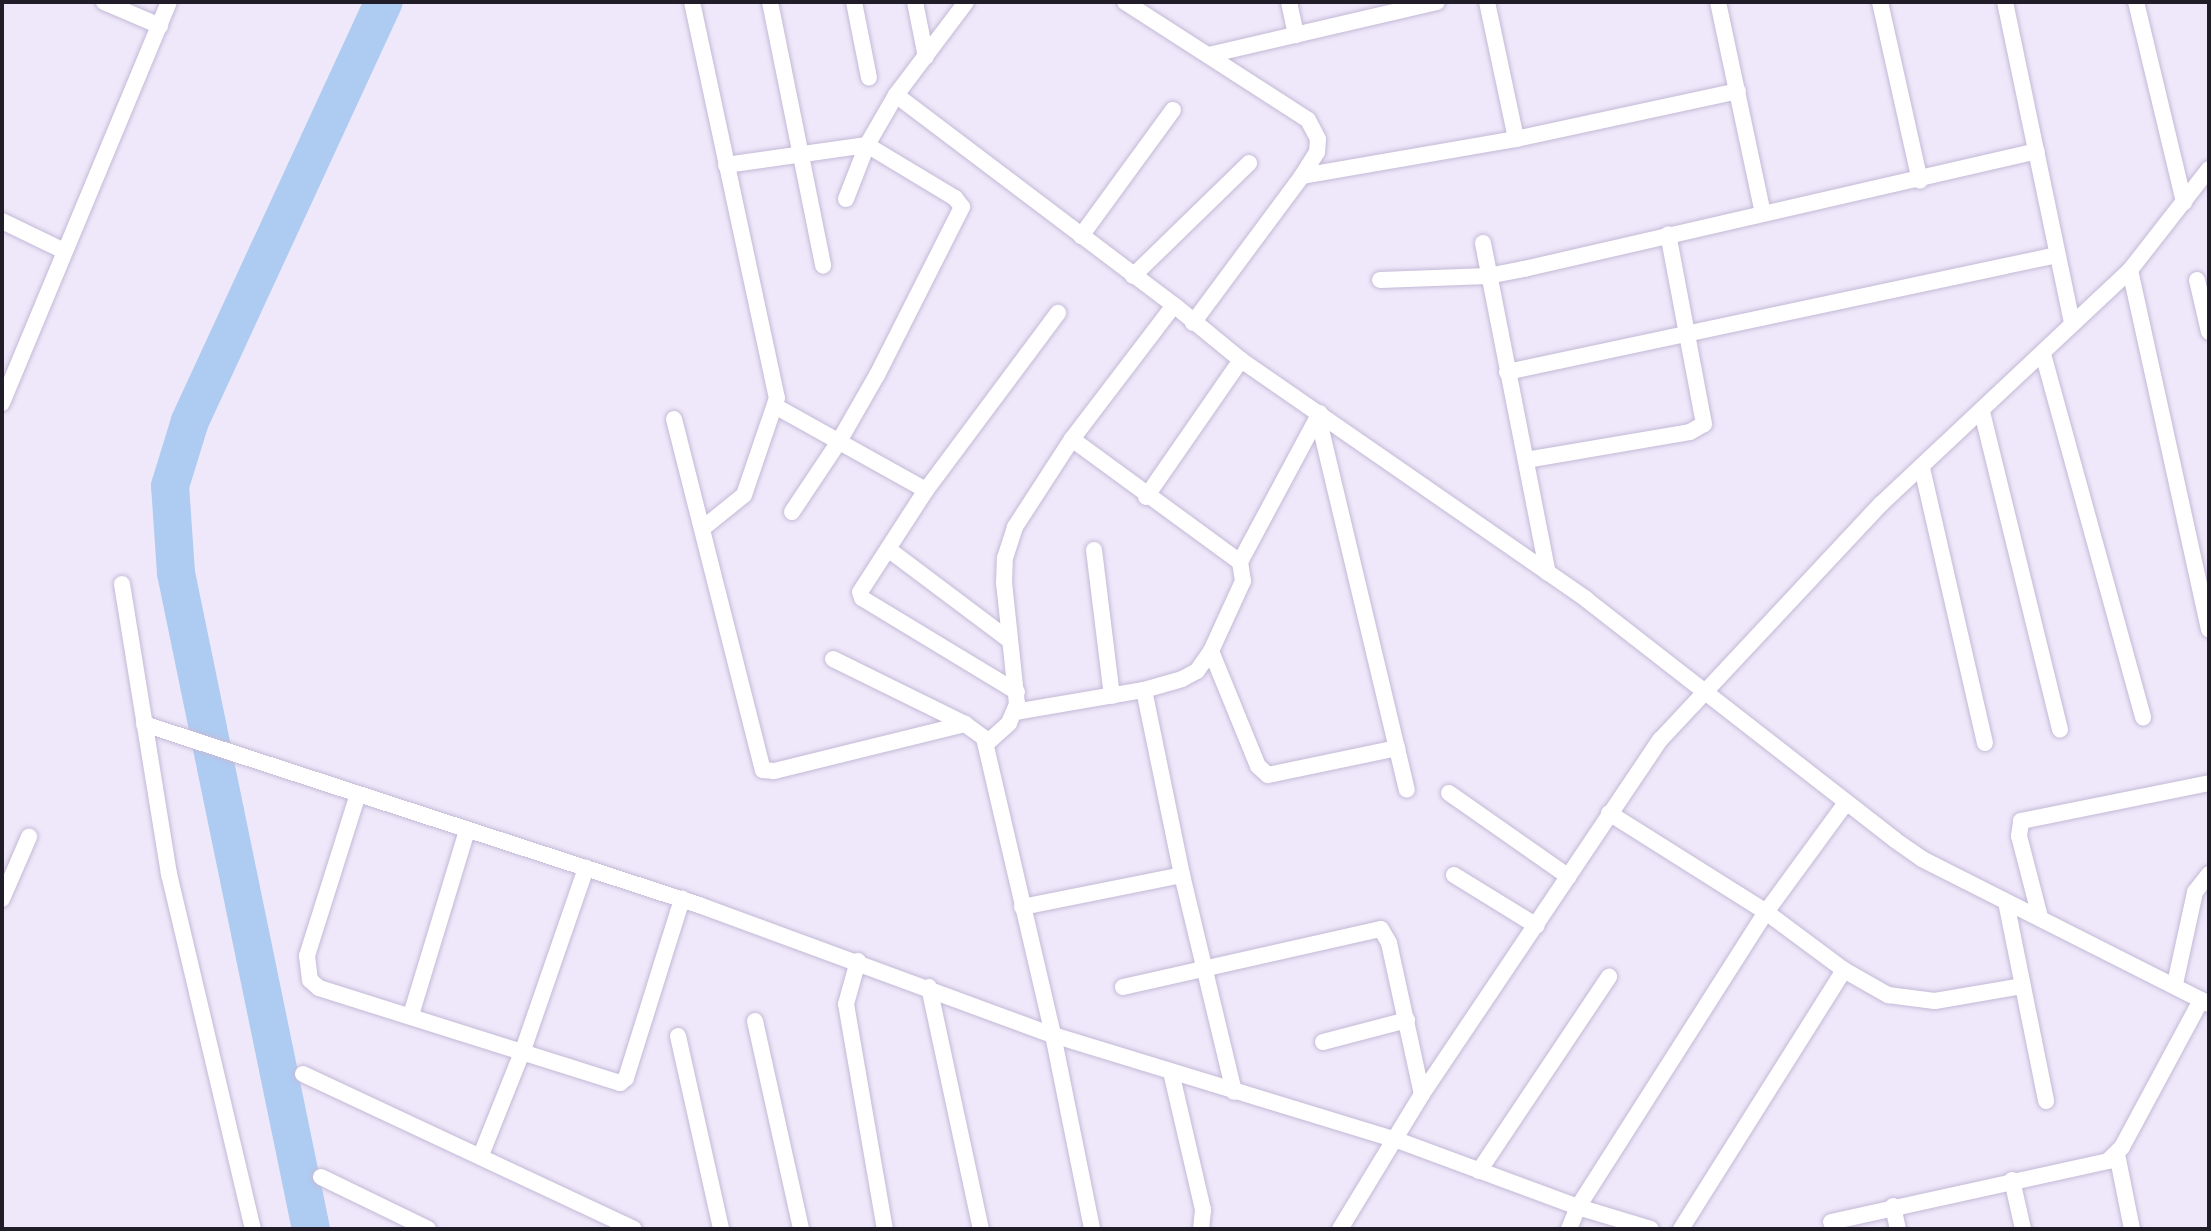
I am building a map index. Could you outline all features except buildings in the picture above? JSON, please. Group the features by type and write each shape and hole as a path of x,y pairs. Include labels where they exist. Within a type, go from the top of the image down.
{"street":[{"path":"104,2 160,26"},
{"path":"2,403 169,2"},
{"path":"692,2 777,389 775,406 744,495 703,528"},
{"path":"770,2 823,266"},
{"path":"854,2 869,78"},
{"path":"915,2 926,57"},
{"path":"846,199 867,145 896,95 966,2"},
{"path":"1125,2 1308,120 1316,130 1317,152 1302,176 1193,323"},
{"path":"1289,2 1296,35"},
{"path":"1209,55 1437,2"},
{"path":"1487,2 1516,139"},
{"path":"1718,2 1763,213"},
{"path":"1880,2 1920,181"},
{"path":"2005,2 2072,323"},
{"path":"2136,2 2184,202"},
{"path":"1302,176 1516,139 1738,91"},
{"path":"896,95 1174,305 1241,360 1548,573 1845,804 1922,859 2175,984 2205,1002 2117,1154 2108,1161 1831,1222"},
{"path":"1081,236 1173,110"},
{"path":"726,165 867,145 955,198 962,207 962,213 838,443 792,512"},
{"path":"1380,280 1488,276 1763,213 1920,181 2037,151"},
{"path":"1133,276 1249,163"},
{"path":"1340,1229 1397,1140 1422,1094 1661,739 1881,504 2130,270 2209,169"},
{"path":"2,221 64,251"},
{"path":"1526,460 1698,429 1704,424 1668,234"},
{"path":"1483,243 1548,573"},
{"path":"1507,372 2057,255"},
{"path":"2130,270 2209,629"},
{"path":"2197,280 2209,332"},
{"path":"986,744 1015,712 1017,692 1008,639 1004,583 1009,544 1024,511 1072,439 1174,305"},
{"path":"1017,692 862,598 861,590 926,490 1058,313"},
{"path":"2043,354 2143,717"},
{"path":"1146,497 1241,360"},
{"path":"775,406 926,490"},
{"path":"1982,412 2060,730"},
{"path":"1015,712 1144,690 1197,671 1211,651 1243,581 1240,562 1319,415"},
{"path":"1319,415 1407,790"},
{"path":"674,419 763,770 774,771 965,724"},
{"path":"1072,439 1146,497 1240,562"},
{"path":"1922,468 1985,743"},
{"path":"888,549 1008,639"},
{"path":"1094,550 1112,696"},
{"path":"122,584 169,874 253,1229"},
{"path":"1211,651 1258,766 1268,775 1397,748"},
{"path":"833,659 965,724 979,733 986,744 1053,1035 1092,1229"},
{"path":"1144,690 1182,875 1234,1092"},
{"path":"144,724 189,736 467,831 682,899 1053,1035 1397,1140 1578,1207 1651,1229"},
{"path":"2040,917 2019,836 2021,821 2209,783"},
{"path":"1449,793 1569,877"},
{"path":"358,794 306,967 310,980 319,988 523,1050 613,1083 625,1081 682,899"},
{"path":"1569,1229 1578,1207 1766,912 1845,804"},
{"path":"1609,813 1766,912 1844,970 1888,995 1920,1002 2022,986"},
{"path":"411,1015 467,831"},
{"path":"2,899 29,837"},
{"path":"481,1155 523,1050 586,868"},
{"path":"2175,984 2195,892 2209,874"},
{"path":"1022,907 1182,875"},
{"path":"1454,875 1537,926"},
{"path":"2006,902 2046,1101"},
{"path":"1123,987 1381,929 1389,943 1422,1094"},
{"path":"858,961 846,1004 885,1229"},
{"path":"1681,1229 1844,970"},
{"path":"1479,1171 1609,977"},
{"path":"929,987 981,1229"},
{"path":"1323,1042 1407,1020"},
{"path":"755,1021 801,1229"},
{"path":"678,1036 721,1229"},
{"path":"1171,1072 1203,1210 1204,1228"},
{"path":"303,1074 634,1229"},
{"path":"2117,1154 2132,1229"},
{"path":"321,1177 428,1229"},
{"path":"2012,1180 2023,1229"},
{"path":"1893,1206 1898,1229"}],"waterway":[{"path":"311,1229 176,573 170,486 190,421 384,2"}]}
